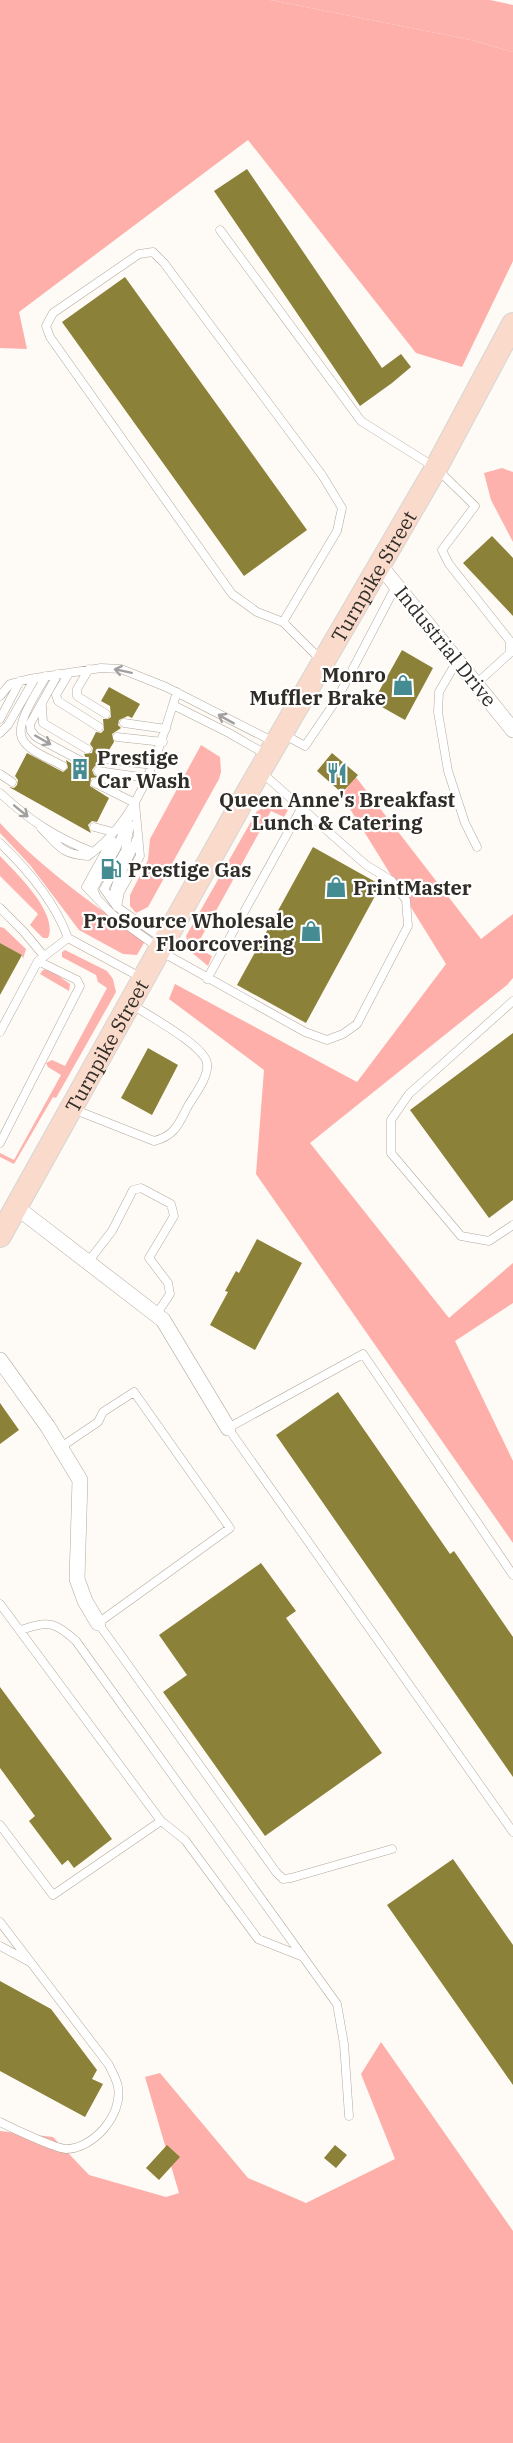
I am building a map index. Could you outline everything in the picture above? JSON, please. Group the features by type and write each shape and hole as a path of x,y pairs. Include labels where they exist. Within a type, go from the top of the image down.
{"main road":[{"name":"Turnpike Street","path":"0,1236 322,661 436,468 513,324"}],"street":[{"name":"Industrial Drive","path":"378,563 513,730"},
{"path":"15,1206 163,1320 228,1428"},
{"path":"0,1360 61,1447 80,1480 77,1579 85,1601 98,1623"}],"lane":[{"path":"220,230 361,421 436,468 475,506 442,550 449,564 512,640 510,653 477,683"},
{"path":"282,622 337,531 342,508 322,475 164,263 153,252 139,254 53,313 46,326 50,337 232,594 257,612 282,622 322,661"},
{"path":"173,705 272,751 305,746 337,699 397,585"},
{"path":"457,660 439,692 438,712 448,771 465,823 477,847"},
{"path":"0,696 10,684 35,678 100,668 125,670 177,692 272,751 302,807 366,866 392,881 406,900 408,926 357,1024 343,1034 327,1040 305,1032 207,979 93,892 116,849 163,742 177,692"},
{"path":"89,669 77,689 77,696 106,714"},
{"path":"69,673 56,694 58,701 99,727"},
{"path":"58,674 30,724 33,734 81,761"},
{"path":"46,676 22,720 19,732 25,743 63,766"},
{"path":"0,734 8,726 35,678"},
{"path":"0,719 21,681"},
{"path":"43,701 43,723 87,749"},
{"path":"124,723 166,729"},
{"path":"117,736 163,742"},
{"path":"105,759 153,765"},
{"path":"98,771 147,778"},
{"path":"0,774 12,782"},
{"path":"95,783 135,803"},
{"path":"0,794 67,853 88,856 113,832 135,803"},
{"path":"115,911 120,892 140,856 135,803"},
{"path":"115,911 104,889 125,851 135,803"},
{"path":"207,979 302,807"},
{"path":"94,827 113,832"},
{"path":"0,843 24,868 54,907 62,920 68,938 143,978"},
{"path":"0,908 41,959 77,980 80,986 0,1143"},
{"path":"0,1032 41,959 68,938"},
{"path":"513,1001 409,1094 391,1119 391,1153 461,1236 489,1241 513,1225"},
{"path":"70,1108 154,1141 167,1138 183,1116 205,1076 207,1063 199,1048 129,1003"},
{"path":"88,1262 112,1232 133,1190 141,1188 171,1204 174,1216 149,1258 168,1283 170,1294 156,1315"},
{"path":"513,1575 363,1354 228,1428 513,1832"},
{"path":"61,1447 98,1422 103,1412 134,1392 230,1528 98,1623 276,1872 283,1879 392,1849"},
{"path":"0,1604 161,1821 185,1840 258,1939 302,1956"},
{"path":"21,1630 43,1623 59,1625 76,1641 337,2004 344,2044 349,2116"},
{"path":"0,1825 52,1895 161,1821"},
{"path":"0,1922 109,2065 118,2088 117,2106 101,2131 84,2146 64,2149 0,2122"},
{"path":"0,1946 31,1963"}],"shaded area":[{"path":"0,0 270,0 471,40 513,52 513,261 462,367 416,353 248,140 19,312 27,349 0,348"},
{"path":"270,0 490,0 513,5 513,52 471,40"},
{"path":"502,468 513,472 513,542 491,500 484,473"},
{"path":"201,745 220,757 219,779 148,907 136,913 130,906 130,895 148,860 150,839"},
{"path":"355,776 481,939 513,914 513,978 507,985 310,1143 449,1318 513,1263 513,1303 455,1341 513,1461 513,1543 256,1174 264,1070 169,999 175,984 357,1082 446,964 342,796"},
{"path":"271,804 288,810 284,817 271,811 196,947 212,956 208,966 190,951 186,936 257,811"},
{"path":"0,823 51,871 145,941 137,955 123,954 79,930 30,865 0,833"},
{"path":"0,856 42,906 50,928 48,938 43,938 30,925 38,914 0,876"},
{"path":"0,927 4,928 26,949 23,959 22,955 0,943"},
{"path":"65,950 107,971 113,979 116,992 56,1098 53,1097 14,1164 0,1157 0,1153 14,1160 61,1075 48,1067 46,1063 52,1060 65,1066 107,988 98,982 96,975 62,957 62,952"},
{"path":"49,969 70,984 69,991 40,974 43,970"},
{"path":"381,2042 513,2231 513,2443 0,2443 0,2131 53,2137 89,2175 166,2197 179,2193 145,2077 160,2073 248,2178 306,2203 395,2159 361,2074"}],"building":[{"path":"247,169 382,368 401,354 411,367 360,406 214,191"},
{"path":"125,277 307,530 244,576 62,322"},
{"path":"492,536 513,558 513,616 463,563"},
{"name":"Monro Muffler Brake","path":"402,650 433,668 405,720 373,702"},
{"name":"Prestige Car Wash","path":"109,687 140,704 132,718 128,716 119,720 118,725 121,728 112,734 114,742 107,753 100,756 101,765 95,766 92,770 98,777 91,778 90,786 109,798 97,822 92,821 88,825 91,833 9,787 14,788 17,785 18,780 15,776 27,753 63,772 68,768 66,760 77,767 85,766 87,760 84,754 92,753 93,748 90,744 96,732 101,733 104,730 103,719 111,717 110,706 101,701"},
{"name":"Queen Anne's Breakfast Lunch & Catering","path":"332,753 358,775 342,793 317,771"},
{"path":"313,847 381,885 306,1023 237,985"},
{"path":"0,943 22,955 0,995"},
{"path":"513,1033 513,1200 489,1218 410,1110"},
{"path":"148,1048 178,1065 152,1115 121,1098"},
{"path":"257,1239 302,1263 255,1350 210,1325 228,1292 225,1291 236,1271 239,1273"},
{"path":"338,1392 450,1554 454,1551 513,1637 513,1777 276,1435"},
{"path":"0,1403 19,1430 0,1444"},
{"path":"261,1563 296,1611 286,1618 382,1753 265,1836 163,1692 187,1675 159,1635"},
{"path":"0,1687 112,1839 74,1868 68,1860 62,1865 29,1821 35,1816 0,1768"},
{"path":"453,1859 513,1945 513,2085 387,1905"},
{"path":"0,1981 51,2009 97,2070 92,2079 103,2084 85,2117 0,2071"},
{"path":"167,2145 180,2157 159,2180 146,2168"},
{"path":"335,2145 347,2155 336,2168 324,2158"}],"place":[{"name":"Monro Muffler Brake","path":"403,685"},
{"name":"Prestige Car Wash","path":"80,769"},
{"name":"Queen Anne's Breakfast Lunch & Catering","path":"337,773"},
{"name":"Prestige Gas","path":"111,869"},
{"name":"PrintMaster","path":"336,887"},
{"name":"ProSource Wholesale Floorcovering","path":"311,931"}]}
